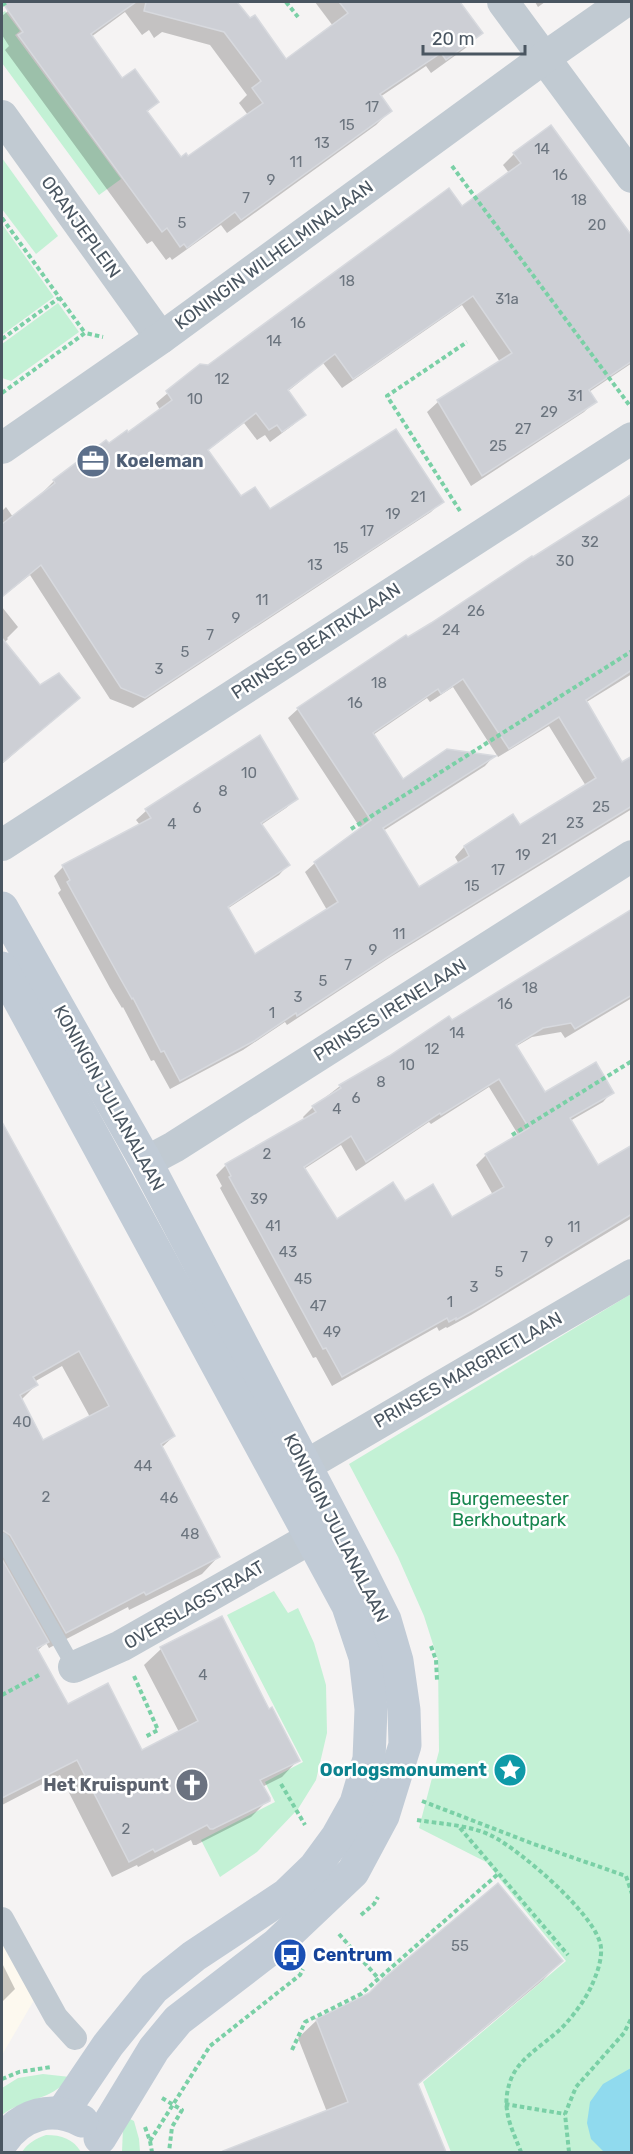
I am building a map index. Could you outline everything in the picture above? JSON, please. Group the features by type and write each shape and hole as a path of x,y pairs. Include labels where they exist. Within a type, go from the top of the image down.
{"main road":[{"name":"KONINGIN JULIANALAAN","path":"2,908 146,1162 385,1620 397,1661 404,1710 405,1745 397,1772 383,1816 353,1872 277,1944 178,2020 154,2049 103,2145"},
{"name":"KONINGIN JULIANALAAN","path":"2,968 245,1420 348,1606 365,1657 371,1709 369,1758 356,1803 337,1837 315,1867 286,1895 194,1956 154,1988 108,2045 62,2113"},
{"path":"2,2142 20,2122 47,2112 62,2113 83,2122 103,2145"}],"street":[{"path":"503,2 632,177"},
{"name":"KONINGIN WILHELMINALAAN","path":"6,435 154,342 624,2"},
{"name":"ORANJEPLEIN","path":"2,116 154,342"},
{"name":"PRINSES BEATRIXLAAN","path":"2,845 632,438"},
{"name":"PRINSES IRENELAAN","path":"146,1162 174,1147 632,856"},
{"name":"PRINSES MARGRIETLAAN","path":"305,1466 632,1275"},
{"name":"OVERSLAGSTRAAT","path":"74,1667 121,1646 311,1538"},
{"path":"2,1919 56,2017 75,2038"}],"lane":[{"path":"2,1540 74,1667"}],"path":[{"path":"2,6 7,2"},
{"path":"286,2 298,17"},
{"path":"432,139 632,409"},
{"path":"2,218 85,333"},
{"path":"2,339 59,298"},
{"path":"2,393 85,333 154,342"},
{"path":"467,342 387,396 477,537"},
{"path":"351,829 632,651"},
{"path":"512,1135 632,1061"},
{"path":"121,1646 158,1730 145,1737"},
{"path":"2,1695 51,1669 74,1667"},
{"path":"281,1784 306,1825"},
{"path":"422,1801 531,1843 626,1876 632,1873"},
{"path":"416,1820 492,1836 548,1877 591,1921 601,1947 599,1966 591,1988 568,2022 515,2071 509,2086 505,2104 506,2114 521,2152"},
{"path":"460,1828 568,1955"},
{"path":"292,2050 305,2022 361,1994 498,1874"},
{"path":"626,1876 632,1894"},
{"path":"339,1934 378,1978"},
{"path":"569,2152 565,2114 576,2087 624,2033 632,2017"},
{"path":"505,2104 565,2114"}],"shaded area":[{"path":"2,1918 37,1995 2,2055"}],"green space":[{"path":"5,11 20,31 15,35 121,179 99,195 2,63 2,13"},
{"path":"2,158 58,236 36,254 2,209"},
{"path":"2,224 54,297 2,335"},
{"path":"58,303 79,332 11,381 2,378 2,344"},
{"name":"Burgemeester Berkhoutpark","path":"631,1294 631,2152 451,2152 423,2082 566,1961 486,1862 419,1828 439,1751 438,1660 424,1616 398,1557 349,1464"},
{"path":"274,1591 288,1613 298,1608 314,1643 326,1685 327,1733 316,1780 298,1809 257,1852 220,1877 201,1840 275,1802 265,1782 303,1762 227,1615"},
{"path":"43,2074 70,2077 54,2091 2,2115 2,2088 18,2078"},
{"path":"128,2118 134,2121 140,2152 122,2152 123,2128"},
{"path":"46,2135 66,2139 81,2152 22,2152 32,2142"}],"water":[{"path":"631,2068 631,2152 604,2152 591,2139 587,2123 590,2102 603,2084"}],"building":[{"path":"2,2 136,2 91,34 122,78 135,69 159,102 147,111 181,157 186,153 188,156 263,103 252,88 261,81 224,32 144,11 146,2 237,2 250,18 255,15 286,59 348,13 339,2 460,2 483,33 446,60 441,53 380,94 392,111 241,220 235,212 187,248 184,244 180,247 167,228 162,232 18,35 23,32"},
{"path":"551,125 632,236 632,361 589,390 597,402 482,476 437,400 512,353 473,296 353,379 335,354 288,390 306,415 282,432 277,425 269,430 256,413 208,450 241,496 255,487 270,509 396,429 444,502 145,698 121,688 41,565 2,597 2,524 55,483 53,480 106,440 109,443 127,430 128,432 172,400 166,391 200,364 208,365 449,188 462,206 521,163 513,153"},
{"path":"632,494 632,670 586,700 622,762 632,756 632,806 400,949 297,1016 296,1013 254,1041 180,1081 164,1051 161,1052 67,882 70,880 62,865 151,818 145,809 260,735 298,799 261,823 290,865 228,907 255,954 338,902 314,862 371,820 297,708 406,635 408,637 431,623","holes":["463,679 509,749 559,717 596,778 520,825 513,814 464,846 469,856 419,887 383,828 496,756 447,749 403,779 373,733 438,689 441,694"]},
{"path":"2,638 40,685 59,673 80,698 2,763"},
{"path":"632,909 632,995 575,1029 571,1023 543,1028 516,1045 545,1092 596,1062 614,1093 570,1118 598,1165 632,1145 632,1214 483,1305 456,1320 456,1318 449,1322 447,1318 342,1377 326,1348 323,1349 229,1177 231,1176 225,1164 316,1112 312,1106 341,1088 339,1085 389,1056 449,1016 452,1020","holes":["499,1079 529,1128 485,1154 504,1187 452,1217 433,1184 405,1201 393,1182 337,1219 304,1167 351,1136 366,1162 440,1113 441,1115"]},
{"path":"2,1122 175,1436 161,1444 220,1557 146,1595 144,1592 66,1633 10,1535 2,1530","holes":["79,1351 109,1406 43,1440 20,1395 38,1385 33,1377"]},
{"path":"2,1559 49,1642 37,1648 68,1704 108,1683 142,1750 198,1721 160,1647 222,1616 269,1709 272,1707 300,1761 260,1780 270,1801 213,1829 207,1825 155,1852 153,1849 129,1862 77,1760 2,1798"},
{"path":"498,1883 563,1961 418,2084 446,2152 223,2151 348,2102 316,2019 369,1993"}],"place":[{"name":"Koeleman","path":"93,461"},
{"name":"Oorlogsmonument","path":"510,1770"},
{"name":"Het Kruispunt","path":"192,1785"},
{"name":"Centrum","path":"290,1955"}]}
